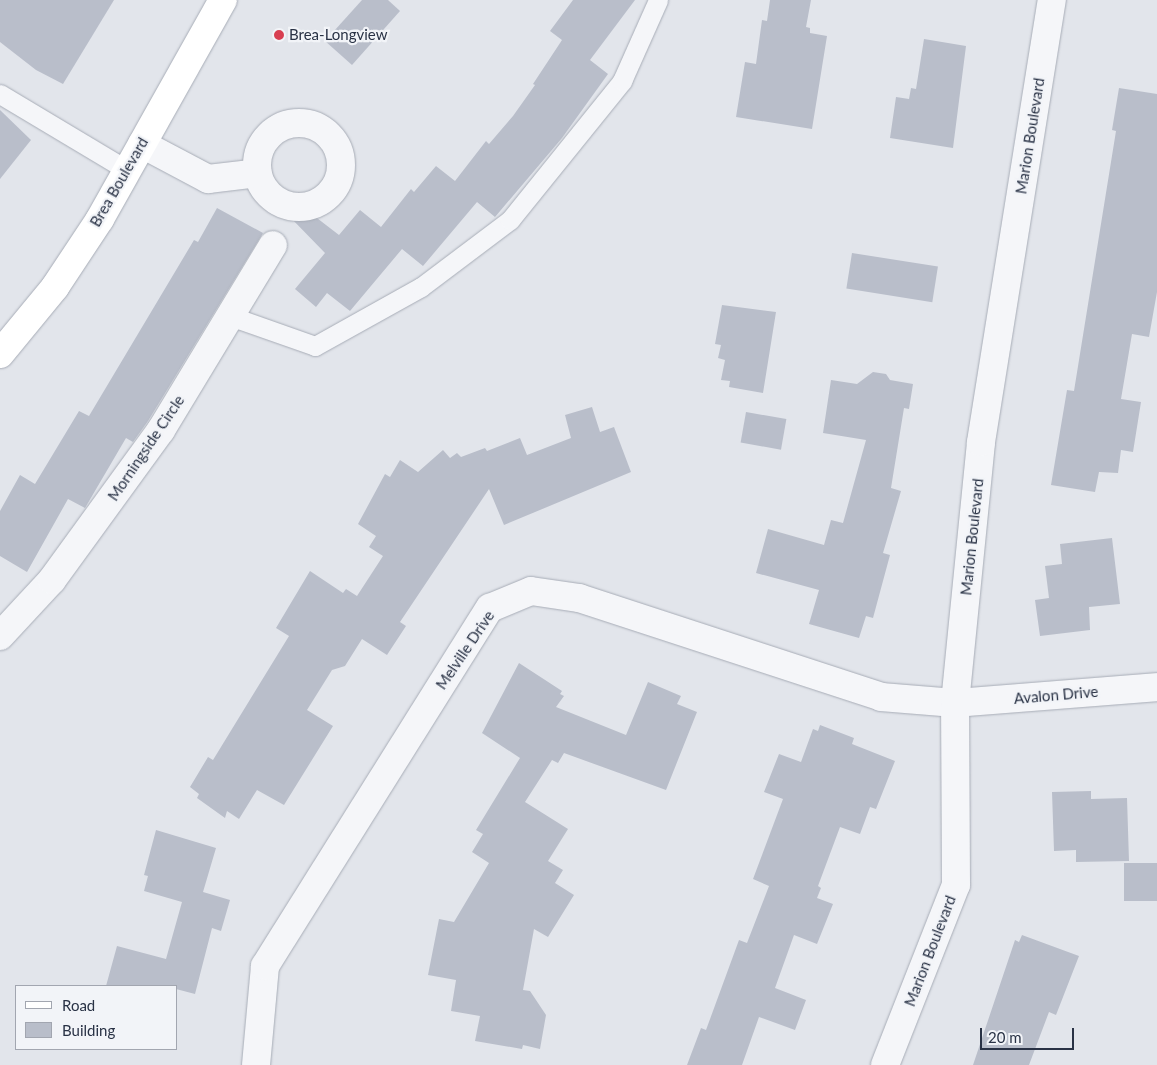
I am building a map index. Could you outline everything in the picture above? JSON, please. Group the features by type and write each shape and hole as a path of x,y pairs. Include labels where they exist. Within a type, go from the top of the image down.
{"main road":[{"name":"Brea Boulevard","path":"0,354 55,287 127,170 223,0"}],"street":[{"name":"Marion Boulevard","path":"886,1065 956,885 955,703 981,442 1052,0"},
{"path":"142,144 208,180 258,173"},
{"name":"Morningside Circle","path":"0,636 52,580 149,446 273,245"},
{"name":"Melville Drive","path":"256,1065 265,966 490,608 531,590 579,598 881,697 955,703"},
{"name":"Avalon Drive","path":"955,703 1157,687"}],"lane":[{"path":"230,316 316,346 421,287 510,220 622,81 658,0"},
{"path":"0,94 127,170"}],"building":[{"path":"0,0 114,0 63,84 36,70 0,42"},
{"path":"362,0 388,0 400,11 352,65 325,41"},
{"path":"573,0 635,0 590,60 608,74 562,138 495,217 477,202 423,266 402,249 350,311 327,293 316,307 295,289 325,253 289,216 300,205 339,235 360,210 381,227 411,189 414,192 436,166 455,181 486,141 489,144 513,116 535,85 533,84 562,40 550,31"},
{"path":"770,0 811,0 806,27 810,28 810,33 827,36 812,129 736,117 745,62 756,64 762,20 767,21"},
{"path":"924,39 966,46 953,148 890,138 896,97 909,99 911,88 916,89"},
{"path":"1119,88 1157,94 1157,292 1149,337 1132,334 1121,399 1141,402 1133,452 1121,450 1118,473 1099,472 1095,492 1051,485 1067,390 1074,391 1116,131 1112,130"},
{"path":"0,110 31,140 0,179"},
{"path":"217,208 263,233 148,421 133,442 126,438 85,508 68,499 27,572 0,556 0,511 20,475 35,484 79,411 89,416 194,240 198,242"},
{"path":"852,253 938,267 932,302 846,289"},
{"path":"722,305 776,312 763,393 729,387 730,381 721,380 725,360 718,358 721,345 715,344"},
{"path":"873,372 886,374 890,380 913,384 909,409 904,408 891,488 901,491 883,553 890,555 873,618 866,616 859,638 809,624 819,590 756,573 768,529 824,545 831,520 843,523 866,440 823,433 831,380 857,384"},
{"path":"592,407 600,432 614,427 631,472 504,525 489,489 400,622 406,626 387,655 362,639 345,666 332,670 307,710 333,726 284,805 257,790 239,819 227,811 225,818 197,798 199,794 190,787 208,757 213,760 289,636 276,628 310,571 343,593 346,589 357,596 383,556 369,547 376,536 358,524 385,474 390,477 400,460 418,472 443,450 450,458 457,453 461,457 485,448 487,451 520,438 527,455 571,438 565,415"},
{"path":"746,412 786,419 781,450 741,443"},
{"path":"1112,538 1120,604 1089,607 1090,630 1040,636 1035,600 1049,598 1045,566 1062,564 1060,544"},
{"path":"519,663 562,691 560,694 564,696 556,707 626,735 648,682 681,696 677,704 697,712 666,790 564,753 558,763 552,760 525,802 568,829 548,861 563,870 555,883 574,895 548,937 534,929 523,990 530,991 546,1015 540,1049 523,1045 522,1049 475,1041 480,1016 451,1011 456,980 428,975 439,919 454,922 489,863 472,852 483,834 476,830 520,758 482,733"},
{"path":"820,725 854,738 852,744 895,761 876,809 870,807 860,834 840,827 818,886 821,888 817,898 833,904 817,944 794,935 775,988 806,1000 795,1030 759,1017 742,1065 687,1065 701,1028 706,1030 739,940 747,943 769,886 753,879 783,799 764,792 779,754 801,762 813,729 818,731"},
{"path":"1091,791 1091,799 1127,798 1129,861 1076,862 1076,850 1054,851 1052,792"},
{"path":"156,830 216,848 203,892 230,900 221,931 212,928 195,994 178,990 178,985 106,985 117,946 166,959 182,902 144,891 148,876 144,875"},
{"path":"1124,863 1157,863 1157,901 1124,901"},
{"path":"1022,935 1079,956 1056,1015 1049,1012 1029,1065 973,1065 1015,940 1019,942"}],"place":[{"name":"Brea-Longview","path":"279,35"}]}
